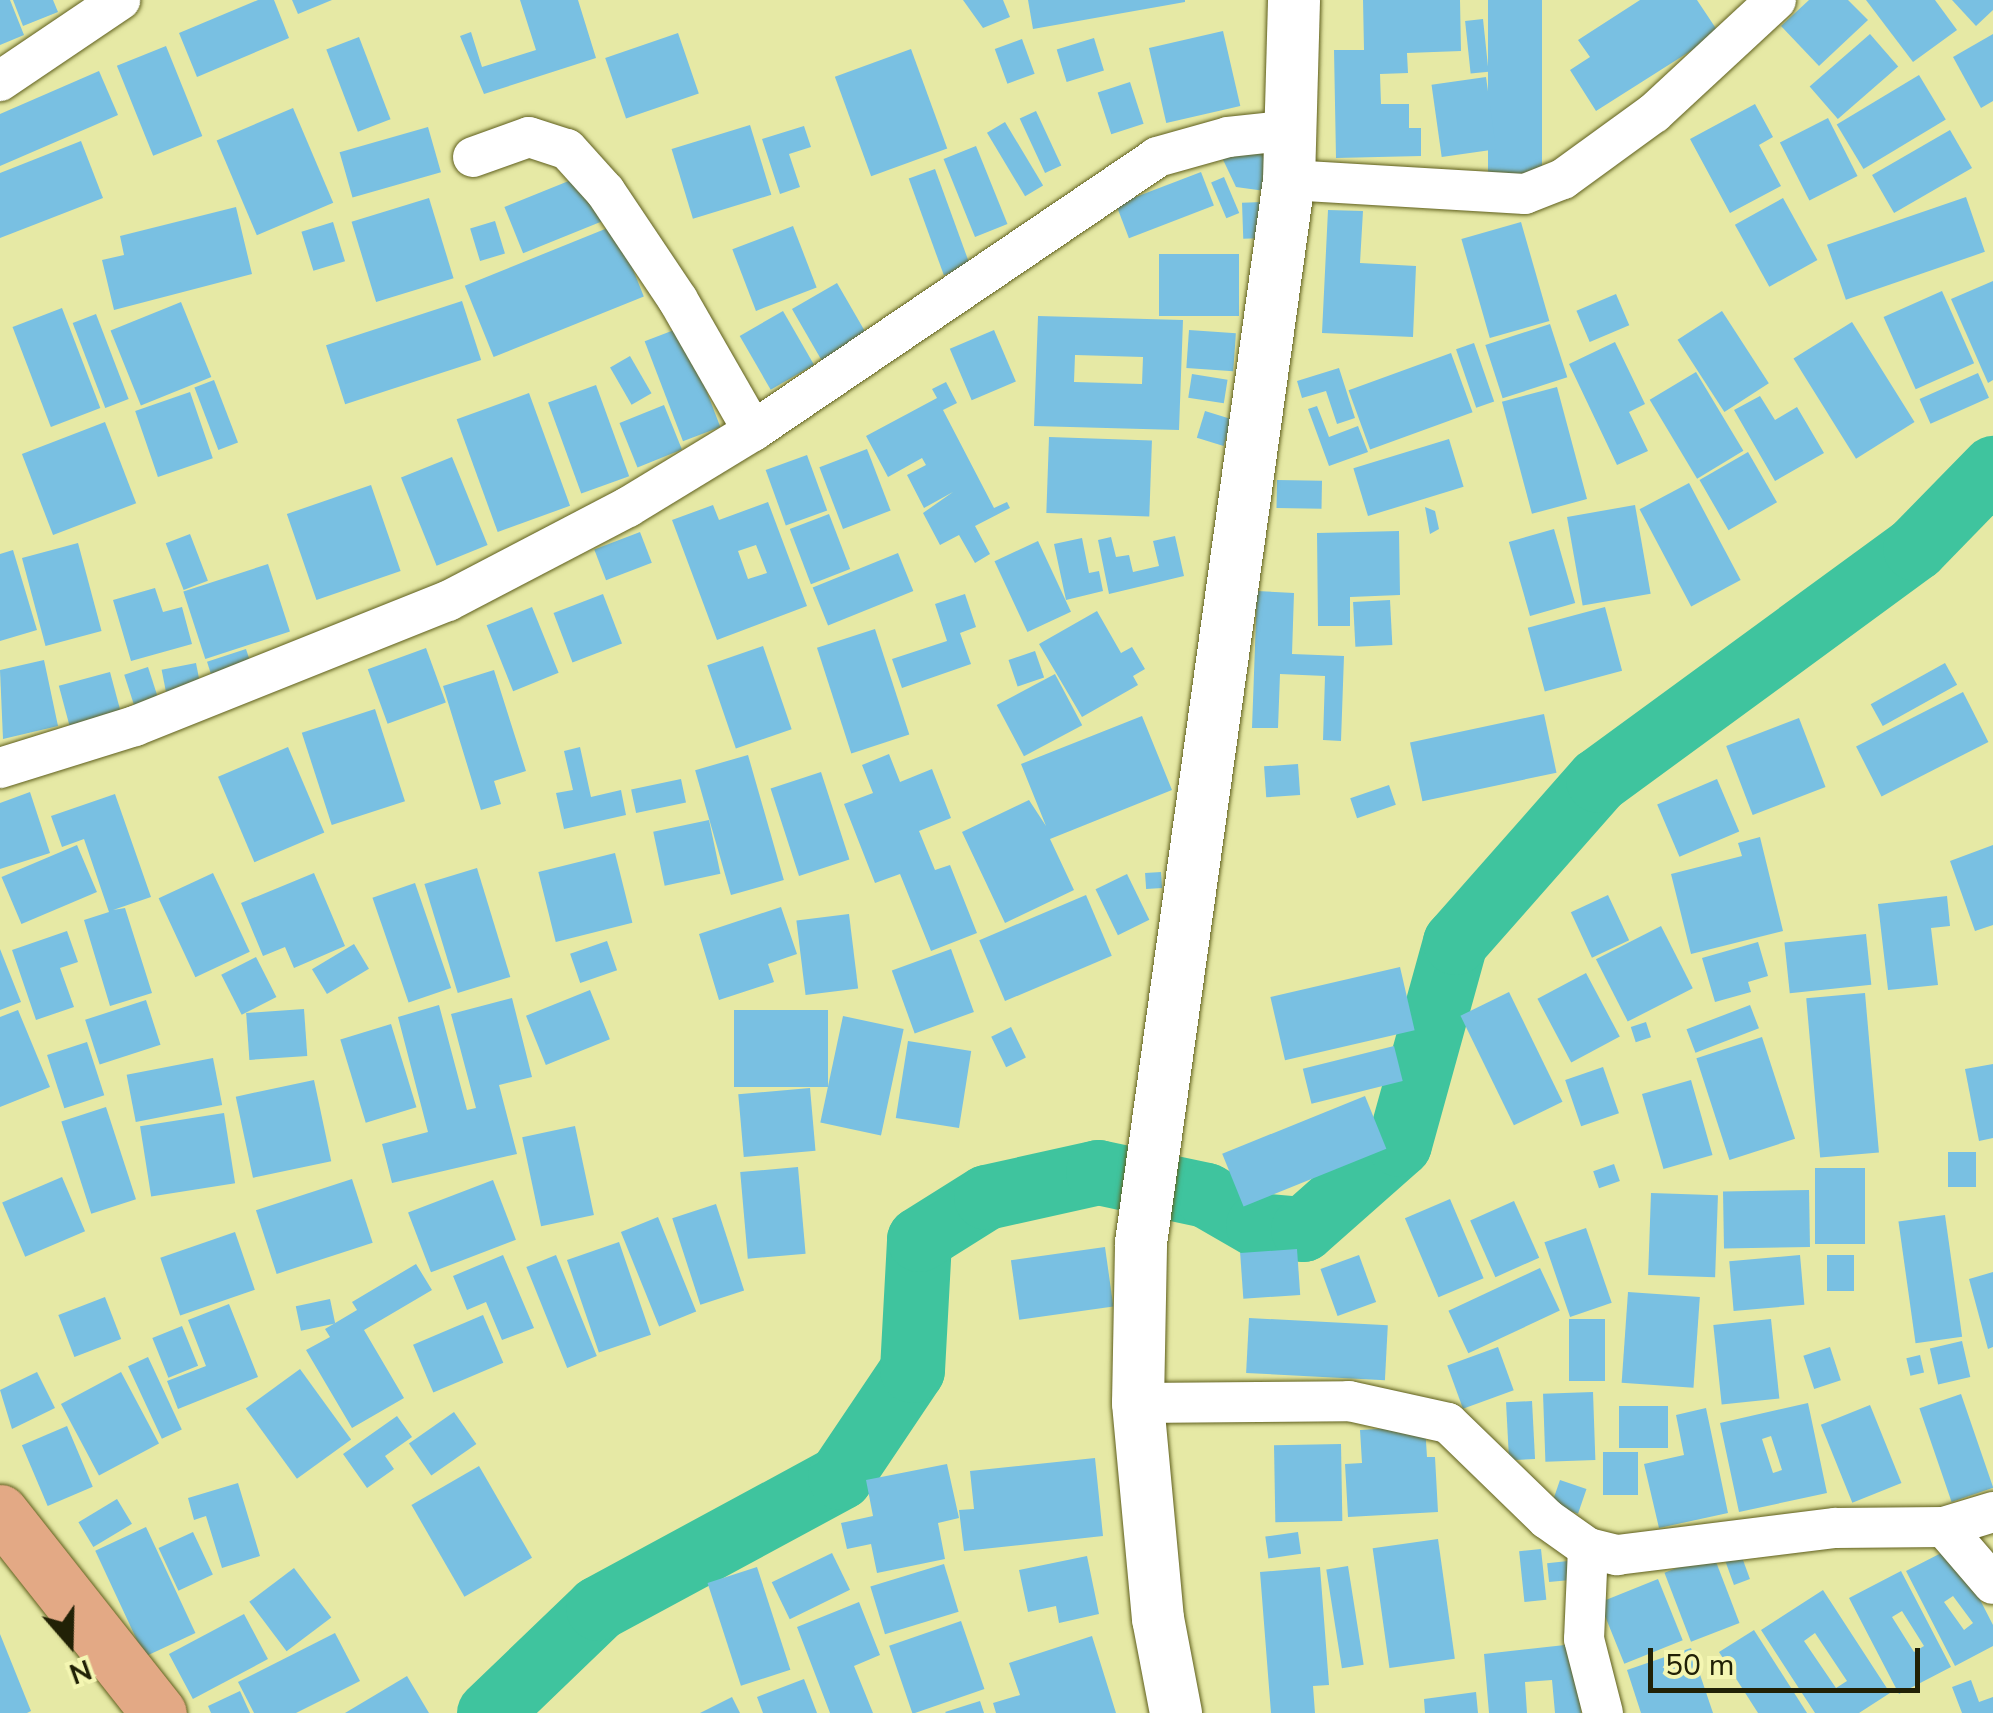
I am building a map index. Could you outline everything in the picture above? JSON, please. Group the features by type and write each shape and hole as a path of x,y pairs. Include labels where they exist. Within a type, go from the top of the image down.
{"main road":[{"path":"0,1512 159,1713"}],"street":[{"path":"0,80 120,0"},
{"path":"1176,1713 1158,1619 1138,1403 1140,1244 1292,155 1294,0"},
{"path":"0,768 135,726 448,601 628,507 753,431 1157,157 1228,138 1292,155 1525,194 1564,179 1654,113 1776,0"},
{"path":"473,158 530,138 567,150 605,192 668,285 753,431"},
{"path":"1138,1403 1350,1401 1448,1422 1547,1519 1588,1548 1617,1555 1836,1528 1944,1527 1993,1512"},
{"path":"1944,1527 1993,1584"},
{"path":"1588,1548 1584,1638 1602,1713"}],"building":[{"path":"0,0 10,0 24,35 0,45"},
{"path":"13,0 53,0 58,12 23,26"},
{"path":"258,0 274,0 289,38 197,77 179,33"},
{"path":"292,0 332,0 298,14"},
{"path":"520,0 578,0 596,58 484,94 460,36 471,32 482,67 536,50"},
{"path":"963,0 1003,0 1010,17 983,28"},
{"path":"1028,0 1185,0 1185,2 1033,29"},
{"path":"1363,0 1460,0 1461,51 1407,53 1408,73 1380,74 1381,104 1409,104 1409,128 1421,128 1421,156 1336,158 1334,50 1364,50"},
{"path":"1488,0 1542,0 1542,175 1488,175"},
{"path":"1640,0 1697,0 1719,33 1596,111 1570,70 1590,57 1578,40"},
{"path":"1809,0 1848,0 1868,20 1819,66 1781,26"},
{"path":"1866,0 1935,0 1957,30 1913,62"},
{"path":"1952,0 1993,0 1993,10 1976,26"},
{"path":"1483,19 1489,72 1471,74 1465,21"},
{"path":"1223,31 1240,106 1166,123 1149,48"},
{"path":"678,33 699,94 626,119 605,58"},
{"path":"1870,34 1898,66 1838,119 1810,86"},
{"path":"1993,34 1993,101 1981,108 1953,57"},
{"path":"359,37 391,119 358,132 326,50"},
{"path":"1094,38 1104,71 1067,82 1057,49"},
{"path":"1022,39 1035,74 1007,84 995,49"},
{"path":"166,46 202,136 153,156 117,66"},
{"path":"911,49 947,149 871,176 835,77"},
{"path":"99,71 118,115 0,166 0,114"},
{"path":"1919,75 1946,120 1863,169 1837,124"},
{"path":"1486,77 1496,149 1442,157 1432,85"},
{"path":"1130,82 1144,124 1111,134 1098,93"},
{"path":"1755,104 1773,137 1759,145 1781,186 1730,213 1690,139"},
{"path":"293,108 333,203 257,235 217,140"},
{"path":"1036,111 1061,165 1045,173 1020,119"},
{"path":"1828,118 1858,176 1809,200 1780,143"},
{"path":"1005,122 1043,185 1025,196 987,133"},
{"path":"750,125 771,195 693,219 672,149"},
{"path":"804,126 811,147 789,154 800,187 780,194 762,139"},
{"path":"428,127 441,172 353,198 340,152"},
{"path":"1950,130 1972,168 1894,213 1872,175"},
{"path":"81,141 103,198 0,238 0,173"},
{"path":"976,146 1007,224 975,237 944,159"},
{"path":"1217,147 1270,149 1265,191 1236,187"},
{"path":"935,169 970,266 944,275 909,179"},
{"path":"1201,172 1214,206 1129,238 1116,205"},
{"path":"586,174 605,220 523,253 504,207"},
{"path":"1224,177 1239,213 1226,218 1211,182"},
{"path":"1966,197 1985,252 1846,300 1827,245"},
{"path":"429,198 454,278 376,302 352,222"},
{"path":"1783,198 1817,260 1769,287 1735,225"},
{"path":"1263,202 1264,238 1243,239 1242,203"},
{"path":"236,207 252,274 114,310 102,260 124,255 120,236"},
{"path":"1328,210 1363,211 1360,263 1416,266 1413,337 1322,333"},
{"path":"495,221 505,254 480,261 470,229"},
{"path":"333,222 345,261 313,271 301,232"},
{"path":"1521,222 1549,321 1490,338 1461,239"},
{"path":"615,225 644,296 494,357 465,286"},
{"path":"793,226 817,288 756,311 732,249"},
{"path":"1159,254 1239,254 1239,316 1159,316"},
{"path":"1993,281 1993,380 1988,383 1951,299"},
{"path":"837,283 868,336 822,362 792,309"},
{"path":"1942,291 1974,363 1916,389 1884,317"},
{"path":"1616,294 1629,325 1590,342 1576,311"},
{"path":"462,301 481,360 345,404 326,345"},
{"path":"181,302 211,377 141,406 111,330"},
{"path":"62,308 100,408 51,427 13,327"},
{"path":"783,311 814,365 771,390 740,336"},
{"path":"1722,311 1769,383 1724,412 1678,340"},
{"path":"96,314 129,399 105,408 73,323"},
{"path":"1038,316 1183,320 1179,430 1034,426","holes":["1075,355 1143,357 1142,384 1074,382"]},
{"path":"1852,322 1915,422 1856,459 1793,359"},
{"path":"1550,324 1567,377 1503,398 1485,345"},
{"path":"682,327 720,427 683,441 645,341"},
{"path":"994,330 1016,382 972,400 950,349"},
{"path":"1189,330 1236,333 1233,371 1186,368"},
{"path":"1615,342 1645,404 1629,412 1648,451 1617,465 1569,364"},
{"path":"1474,343 1494,402 1476,408 1456,349"},
{"path":"1451,353 1473,412 1370,449 1349,390"},
{"path":"630,356 652,393 632,405 610,368"},
{"path":"1339,368 1355,418 1337,424 1326,391 1302,398 1297,381"},
{"path":"1696,372 1743,451 1697,479 1650,400"},
{"path":"1978,373 1989,398 1931,424 1920,399"},
{"path":"1192,374 1228,380 1224,403 1188,398"},
{"path":"214,380 238,443 218,450 194,388"},
{"path":"946,382 957,403 943,410 994,508 1007,502 1010,508 975,526 990,554 975,563 959,535 940,545 923,513 953,492 924,508 907,475 926,465 922,458 888,477 866,436 937,398 932,389"},
{"path":"596,385 629,476 581,494 548,402"},
{"path":"1557,387 1587,499 1532,514 1502,402"},
{"path":"190,392 213,458 158,477 135,411"},
{"path":"529,393 570,506 498,532 457,419"},
{"path":"1760,396 1775,420 1797,407 1824,453 1775,481 1734,410"},
{"path":"664,405 682,450 637,467 619,423"},
{"path":"1317,406 1329,437 1358,426 1368,452 1329,466 1308,409"},
{"path":"1205,411 1232,419 1224,446 1197,438"},
{"path":"105,422 136,503 53,535 22,454"},
{"path":"1049,437 1152,441 1149,517 1046,513"},
{"path":"1449,439 1464,487 1368,516 1353,468"},
{"path":"867,449 891,511 843,529 819,467"},
{"path":"1748,452 1777,502 1729,530 1700,480"},
{"path":"807,455 827,510 786,525 766,470"},
{"path":"452,457 488,545 437,566 401,478"},
{"path":"1277,480 1322,481 1322,509 1277,508"},
{"path":"1689,483 1741,580 1691,606 1640,509"},
{"path":"371,485 401,571 316,600 287,514"},
{"path":"768,502 807,606 717,640 672,520 713,505 719,520","holes":["756,545 767,573 748,579 738,551"]},
{"path":"1635,505 1651,594 1583,606 1567,517"},
{"path":"1425,507 1435,511 1439,529 1430,534"},
{"path":"829,514 850,569 811,584 790,529"},
{"path":"1554,529 1575,603 1530,616 1509,542"},
{"path":"1399,531 1400,595 1350,597 1350,626 1318,626 1317,533"},
{"path":"640,532 652,563 606,580 594,550"},
{"path":"190,534 208,581 184,590 166,543"},
{"path":"1175,536 1184,576 1109,594 1098,540 1111,537 1116,557 1129,555 1133,572 1159,566 1153,541"},
{"path":"1082,538 1089,573 1099,571 1103,591 1066,600 1054,544"},
{"path":"1038,541 1071,612 1027,632 994,561"},
{"path":"78,543 102,631 46,646 22,558"},
{"path":"13,550 37,630 0,641 0,554"},
{"path":"898,553 913,591 828,625 813,587"},
{"path":"268,564 290,632 205,659 183,592"},
{"path":"155,588 163,612 182,607 192,644 131,661 113,600"},
{"path":"1257,591 1294,593 1292,654 1344,656 1341,741 1323,740 1325,676 1280,674 1278,728 1252,728"},
{"path":"603,594 622,643 573,662 554,613"},
{"path":"965,594 976,627 960,633 971,664 902,688 892,659 947,641 935,604"},
{"path":"1390,600 1392,645 1355,647 1353,602"},
{"path":"532,607 559,673 513,691 487,625"},
{"path":"1605,607 1622,671 1545,691 1528,628"},
{"path":"1097,611 1121,653 1132,647 1145,669 1133,676 1138,685 1082,717 1039,644"},
{"path":"875,629 909,735 851,753 817,648"},
{"path":"763,646 792,729 736,748 707,665"},
{"path":"426,648 446,703 388,724 368,669"},
{"path":"246,649 254,673 215,685 207,662"},
{"path":"1035,651 1044,677 1018,687 1009,660"},
{"path":"44,660 58,726 3,739 0,670"},
{"path":"196,663 202,693 168,700 162,670"},
{"path":"1945,663 1957,685 1883,726 1871,704"},
{"path":"148,667 162,711 138,718 124,675"},
{"path":"494,670 526,771 494,781 501,804 481,810 443,686"},
{"path":"110,672 123,720 72,734 59,686"},
{"path":"1055,674 1082,725 1024,756 997,705"},
{"path":"1963,692 1988,742 1882,796 1856,746"},
{"path":"375,709 405,801 332,825 302,733"},
{"path":"1544,714 1556,773 1422,801 1410,742"},
{"path":"1142,716 1172,790 1050,839 1074,890 1005,923 962,832 1029,800 1046,826 1021,764"},
{"path":"1799,718 1826,787 1753,815 1726,746"},
{"path":"288,747 324,833 254,862 218,777"},
{"path":"580,747 591,797 621,790 626,815 564,829 556,793 573,790 564,751"},
{"path":"889,754 900,782 932,769 951,818 919,831 935,870 950,865 977,933 931,951 900,874 875,883 844,804 873,793 862,765"},
{"path":"748,755 784,880 731,895 695,770"},
{"path":"1298,764 1300,795 1266,797 1264,766"},
{"path":"821,772 849,859 799,876 771,788"},
{"path":"681,779 686,802 636,813 631,790"},
{"path":"1717,779 1739,831 1679,857 1657,804"},
{"path":"1389,785 1396,805 1357,818 1350,798"},
{"path":"30,792 50,853 0,869 0,803"},
{"path":"115,794 151,897 113,910 125,908 152,993 110,1006 84,920 109,912 84,839 62,847 51,816"},
{"path":"709,820 720,874 665,886 653,832"},
{"path":"1760,837 1783,931 1691,954 1671,874 1742,856 1738,843"},
{"path":"77,845 97,892 21,924 2,877"},
{"path":"1993,845 1993,925 1975,931 1950,861"},
{"path":"615,853 632,923 556,942 538,872"},
{"path":"477,868 510,977 458,993 424,884"},
{"path":"1161,872 1162,888 1146,889 1145,873"},
{"path":"213,873 250,952 195,977 159,898"},
{"path":"314,873 345,946 294,968 285,947 263,956 241,903"},
{"path":"1127,874 1149,920 1118,935 1096,889"},
{"path":"415,883 451,988 409,1003 372,898"},
{"path":"1086,895 1112,956 1005,1001 979,940"},
{"path":"1608,895 1629,940 1592,958 1571,912"},
{"path":"1947,896 1950,926 1931,928 1938,985 1888,990 1878,904"},
{"path":"781,907 797,954 768,964 774,982 719,1000 699,934"},
{"path":"849,914 858,988 806,995 796,920"},
{"path":"1661,926 1693,988 1628,1022 1596,959"},
{"path":"67,931 78,962 60,968 74,1007 36,1020 12,950"},
{"path":"1866,934 1871,985 1790,993 1784,943"},
{"path":"607,941 617,970 580,983 570,954"},
{"path":"1758,942 1768,976 1748,982 1751,992 1715,1002 1702,958"},
{"path":"354,944 369,969 327,994 312,969"},
{"path":"0,949 21,1002 0,1010"},
{"path":"951,949 974,1012 915,1034 892,971"},
{"path":"256,957 276,997 242,1015 221,975"},
{"path":"1400,967 1415,1030 1285,1060 1270,997"},
{"path":"1586,973 1620,1037 1571,1062 1537,999"},
{"path":"590,990 610,1039 546,1065 526,1016"},
{"path":"1509,992 1562,1102 1514,1125 1460,1016"},
{"path":"1865,993 1879,1152 1820,1158 1806,998"},
{"path":"512,998 532,1077 499,1085 517,1154 392,1183 382,1144 428,1132 398,1017 439,1005 467,1110 476,1108 451,1014"},
{"path":"146,1000 161,1045 100,1064 85,1020"},
{"path":"1750,1005 1759,1028 1695,1053 1687,1029"},
{"path":"304,1009 307,1056 249,1060 246,1013"},
{"path":"18,1010 50,1087 0,1107 0,1017"},
{"path":"734,1010 828,1010 828,1087 734,1087"},
{"path":"843,1016 904,1029 881,1136 820,1123"},
{"path":"1646,1022 1651,1037 1636,1042 1631,1027"},
{"path":"391,1024 416,1107 366,1123 340,1039"},
{"path":"1011,1027 1026,1058 1006,1067 991,1037"},
{"path":"1762,1037 1795,1139 1729,1160 1696,1058"},
{"path":"908,1041 971,1051 959,1128 896,1118"},
{"path":"87,1042 104,1095 64,1108 47,1055"},
{"path":"1394,1046 1403,1081 1312,1104 1303,1069"},
{"path":"213,1058 222,1105 136,1122 127,1075"},
{"path":"1993,1064 1993,1138 1979,1141 1965,1069"},
{"path":"1603,1067 1619,1113 1581,1126 1565,1080"},
{"path":"314,1080 331,1161 253,1178 236,1097"},
{"path":"1691,1080 1712,1155 1663,1169 1642,1094"},
{"path":"810,1088 815,1151 744,1157 738,1094"},
{"path":"1365,1096 1386,1149 1244,1207 1222,1154"},
{"path":"106,1107 136,1199 91,1214 61,1122"},
{"path":"224,1113 235,1183 151,1196 140,1126"},
{"path":"575,1126 594,1215 541,1226 522,1137"},
{"path":"1948,1152 1976,1152 1976,1187 1948,1187"},
{"path":"1614,1164 1620,1181 1599,1188 1593,1171"},
{"path":"798,1167 806,1254 748,1259 740,1172"},
{"path":"1815,1168 1865,1168 1865,1244 1815,1244"},
{"path":"62,1177 85,1231 25,1257 2,1202"},
{"path":"352,1179 373,1243 277,1274 256,1210"},
{"path":"493,1180 516,1240 431,1272 408,1213"},
{"path":"1809,1190 1810,1247 1724,1248 1723,1192"},
{"path":"1651,1193 1718,1195 1715,1277 1648,1275"},
{"path":"1450,1199 1484,1278 1438,1297 1405,1218"},
{"path":"1514,1201 1539,1258 1495,1277 1470,1221"},
{"path":"716,1204 744,1291 700,1305 672,1218"},
{"path":"1945,1215 1962,1337 1916,1343 1898,1222"},
{"path":"658,1217 696,1312 659,1327 621,1232"},
{"path":"1586,1228 1612,1303 1570,1317 1544,1242"},
{"path":"235,1232 255,1290 180,1315 160,1258"},
{"path":"619,1242 651,1335 599,1353 567,1260"},
{"path":"1105,1247 1113,1306 1019,1320 1011,1260"},
{"path":"1297,1249 1300,1295 1243,1299 1240,1253"},
{"path":"503,1255 534,1328 502,1340 486,1302 467,1310 453,1276"},
{"path":"556,1255 597,1356 567,1368 526,1267"},
{"path":"1359,1255 1376,1302 1338,1316 1320,1269"},
{"path":"1800,1255 1804,1305 1734,1311 1729,1261"},
{"path":"1827,1255 1854,1255 1854,1291 1827,1291"},
{"path":"416,1264 432,1290 364,1330 404,1398 352,1428 306,1350 330,1337 325,1329 357,1310 352,1302"},
{"path":"1540,1268 1560,1311 1468,1353 1448,1311"},
{"path":"1993,1272 1993,1347 1988,1349 1969,1279"},
{"path":"1628,1292 1700,1297 1693,1388 1622,1383"},
{"path":"105,1297 121,1339 74,1357 58,1315"},
{"path":"330,1299 335,1323 301,1331 296,1306"},
{"path":"229,1304 258,1377 178,1409 167,1381 206,1366 188,1320"},
{"path":"483,1315 503,1363 433,1393 413,1345"},
{"path":"1249,1318 1388,1325 1385,1380 1246,1373"},
{"path":"1569,1319 1605,1319 1605,1381 1569,1381"},
{"path":"1771,1319 1779,1399 1722,1405 1713,1325"},
{"path":"182,1326 198,1366 168,1378 152,1338"},
{"path":"1962,1341 1970,1377 1938,1384 1930,1348"},
{"path":"1498,1347 1514,1390 1463,1409 1447,1365"},
{"path":"1830,1347 1841,1380 1814,1389 1803,1356"},
{"path":"1920,1355 1924,1373 1910,1376 1906,1358"},
{"path":"148,1357 182,1430 162,1439 128,1366"},
{"path":"300,1369 351,1439 297,1479 246,1408"},
{"path":"37,1372 55,1408 12,1429 0,1390"},
{"path":"121,1372 159,1444 99,1475 61,1404"},
{"path":"1593,1392 1595,1460 1545,1462 1543,1394"},
{"path":"1961,1394 1993,1488 1952,1502 1919,1408"},
{"path":"1532,1401 1535,1459 1509,1460 1506,1402"},
{"path":"1808,1403 1827,1493 1739,1512 1720,1423","holes":["1771,1436 1782,1470 1773,1473 1762,1439"]},
{"path":"1870,1405 1901,1483 1852,1503 1821,1425"},
{"path":"1619,1406 1668,1406 1668,1448 1619,1448"},
{"path":"1706,1408 1728,1513 1659,1528 1644,1464 1684,1455 1676,1415"},
{"path":"454,1412 476,1444 431,1475 409,1444"},
{"path":"397,1416 412,1437 385,1456 394,1469 367,1488 343,1454"},
{"path":"67,1426 93,1487 48,1506 22,1445"},
{"path":"1425,1426 1427,1457 1435,1457 1438,1512 1348,1517 1345,1464 1362,1463 1360,1430"},
{"path":"1341,1444 1342,1521 1275,1522 1274,1445"},
{"path":"1603,1452 1638,1452 1638,1495 1603,1495"},
{"path":"1095,1458 1103,1536 964,1551 959,1510 974,1509 970,1471"},
{"path":"947,1464 959,1518 938,1523 945,1559 877,1573 871,1544 847,1549 841,1523 873,1516 866,1480"},
{"path":"479,1466 532,1558 464,1597 411,1505"},
{"path":"1560,1480 1586,1489 1578,1514 1552,1505"},
{"path":"238,1483 260,1556 222,1568 206,1516 194,1520 188,1498"},
{"path":"117,1499 132,1524 93,1547 78,1522"},
{"path":"146,1527 195,1633 145,1657 95,1551"},
{"path":"193,1532 213,1575 178,1591 159,1548"},
{"path":"1298,1532 1301,1554 1268,1558 1265,1537"},
{"path":"1438,1539 1455,1659 1389,1668 1373,1548"},
{"path":"1953,1547 1993,1625 1993,1646 1955,1666 1906,1571","holes":["1953,1596 1973,1623 1964,1630 1944,1602"]},
{"path":"1541,1549 1546,1600 1524,1602 1519,1551"},
{"path":"1739,1549 1750,1579 1734,1585 1723,1555"},
{"path":"832,1553 850,1590 790,1619 772,1582"},
{"path":"1713,1554 1740,1623 1691,1642 1664,1573"},
{"path":"1087,1556 1099,1614 1059,1623 1056,1606 1028,1612 1019,1570"},
{"path":"1568,1561 1570,1580 1549,1582 1547,1563"},
{"path":"944,1564 959,1612 885,1634 870,1587"},
{"path":"1348,1566 1364,1665 1342,1668 1326,1569"},
{"path":"757,1567 790,1670 741,1686 708,1583"},
{"path":"1320,1567 1329,1685 1313,1686 1315,1713 1271,1713 1260,1572"},
{"path":"294,1568 331,1618 287,1651 249,1602"},
{"path":"1901,1571 1951,1667 1899,1694 1849,1598","holes":["1902,1611 1924,1646 1914,1652 1892,1617"]},
{"path":"1658,1579 1683,1640 1624,1664 1600,1603"},
{"path":"1823,1590 1890,1693 1859,1713 1815,1713 1761,1630","holes":["1815,1633 1847,1681 1836,1688 1804,1641"]},
{"path":"859,1602 880,1655 854,1666 873,1713 830,1713 797,1627"},
{"path":"244,1614 268,1659 193,1699 169,1654"},
{"path":"961,1621 984,1689 912,1713 889,1646"},
{"path":"1754,1630 1807,1713 1758,1713 1719,1652"},
{"path":"335,1633 360,1681 296,1713 254,1713 238,1682"},
{"path":"0,1634 31,1711 27,1713 0,1713"},
{"path":"1092,1636 1116,1713 996,1713 993,1703 1020,1695 1009,1663"},
{"path":"1574,1644 1581,1713 1555,1713 1552,1680 1525,1682 1527,1713 1489,1713 1484,1654"},
{"path":"1691,1648 1713,1713 1641,1713 1627,1670"},
{"path":"1719,1657 1724,1672 1714,1675 1709,1660"},
{"path":"407,1676 429,1713 345,1713"},
{"path":"804,1679 817,1713 763,1713 757,1697"},
{"path":"1971,1680 1979,1702 1993,1697 1993,1713 1962,1713 1952,1687"},
{"path":"240,1691 250,1713 211,1713 208,1706"},
{"path":"1476,1692 1478,1713 1425,1713 1424,1699"},
{"path":"732,1697 740,1713 700,1713"},
{"path":"980,1701 984,1713 945,1712"}],"waterway":[{"path":"489,1713 598,1608 840,1477 912,1370 919,1239 986,1197 1098,1172 1206,1195 1258,1225 1303,1229 1399,1144 1455,942 1598,780 1915,548 1993,468"}]}
